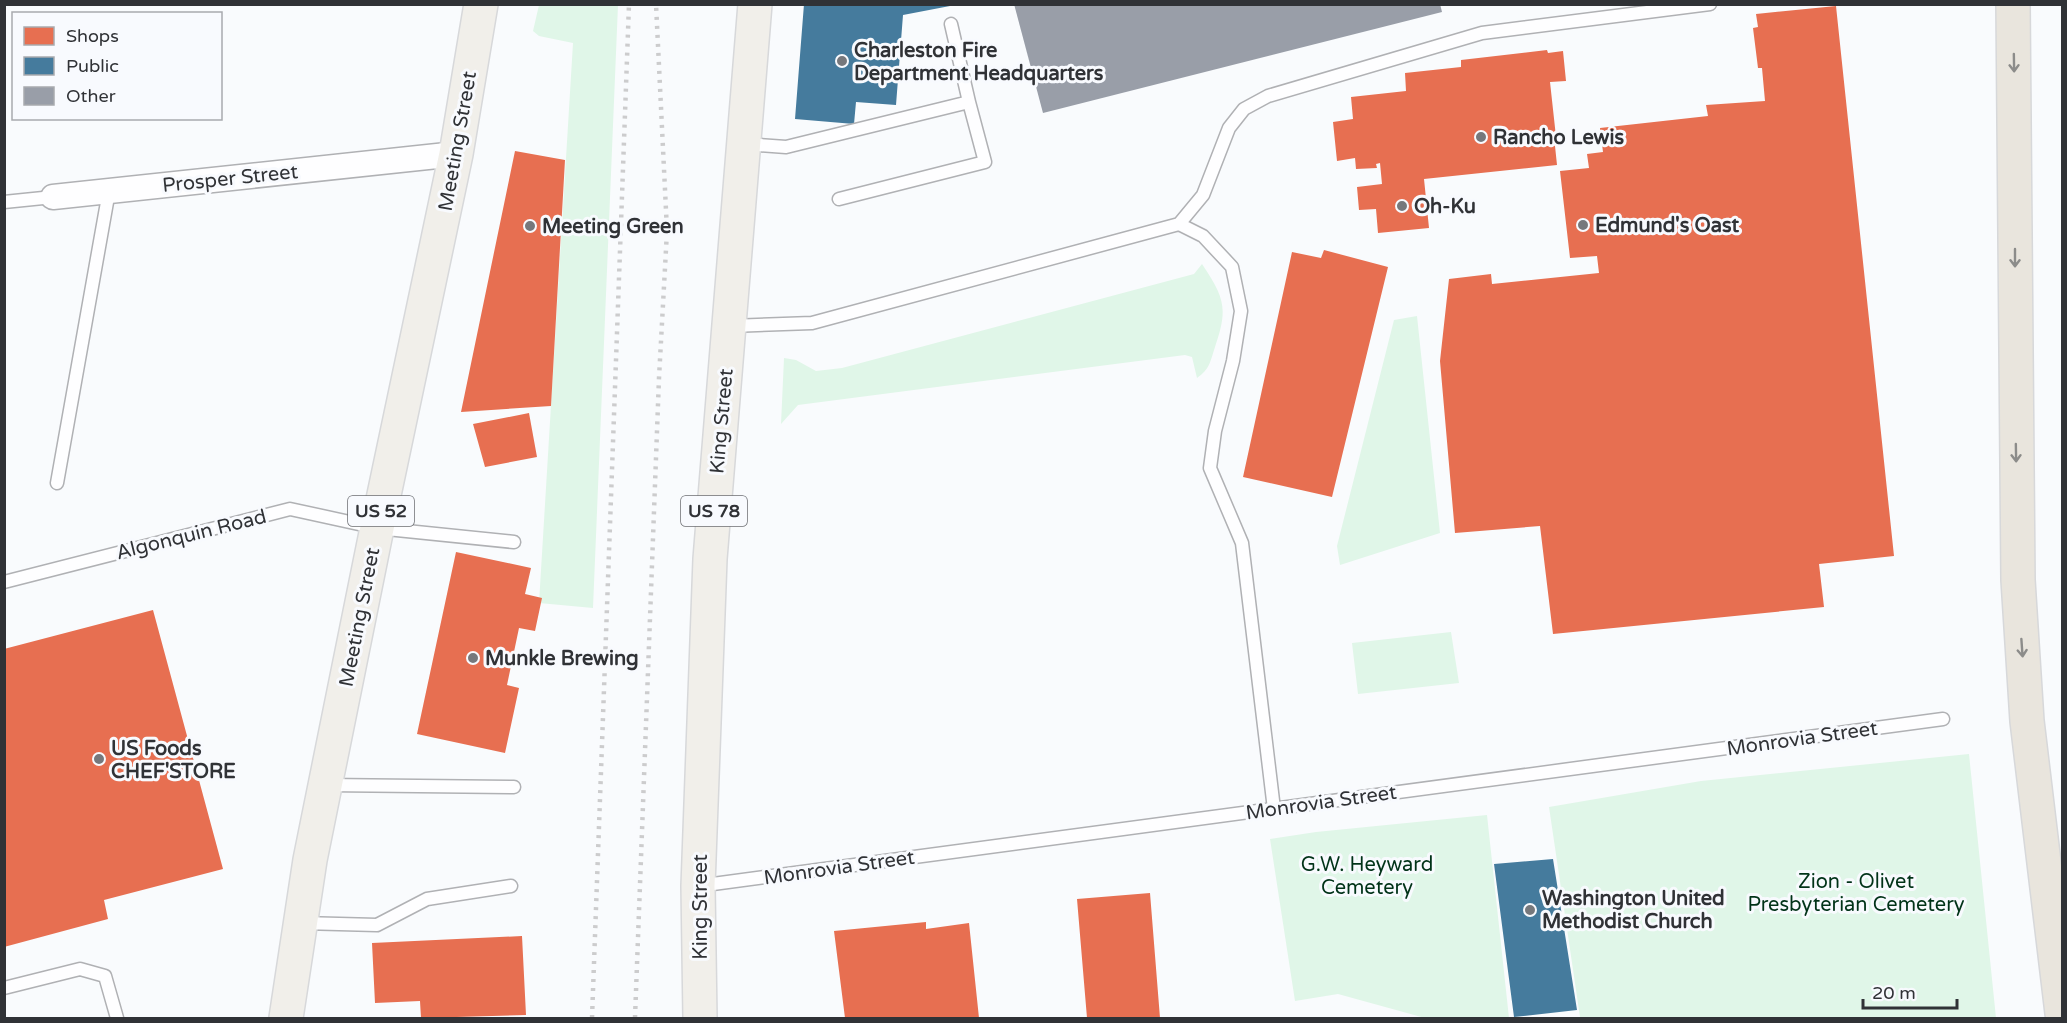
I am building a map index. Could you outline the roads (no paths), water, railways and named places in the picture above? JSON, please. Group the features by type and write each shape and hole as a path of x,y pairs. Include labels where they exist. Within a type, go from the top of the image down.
{"highway":[{"path":"2013,4 2015,445 2018,580 2027,721 2062,1013"}],"main road":[{"name":"Meeting Street","path":"286,1018 310,860 456,154 481,4"},
{"name":"King Street","path":"700,1018 698,886 710,559 755,4"}],"street":[{"name":"Prosper Street","path":"53,197 456,154"}],"lane":[{"path":"729,327 812,323 1179,224 1203,195 1229,128 1244,109 1268,96 1482,33 1710,4"},
{"path":"839,199 985,162 951,24"},
{"path":"743,144 786,147 969,102"},
{"path":"57,483 109,191"},
{"name":"Prosper Street","path":"4,202 53,197"},
{"path":"1179,224 1203,236 1232,267 1241,311 1233,361 1215,431 1210,468 1242,543 1274,809"},
{"name":"Algonquin Road","path":"4,582 290,509 377,528 514,542"},
{"name":"Monrovia Street","path":"698,886 1943,719"},
{"path":"325,785 514,788"},
{"path":"302,923 377,925 427,899 511,886"},
{"path":"4,988 80,969 105,976 117,1018"}],"railway":[{"path":"592,1018 629,4"},
{"path":"635,1018 659,378 667,231 656,4"}],"place":[{"name":"Charleston Fire Department Headquarters","path":"842,61"},
{"name":"Rancho Lewis","path":"1481,137"},
{"name":"Oh-Ku","path":"1402,206"},
{"name":"Edmund's Oast","path":"1583,225"},
{"name":"Meeting Green","path":"530,226"},
{"name":"Munkle Brewing","path":"473,658"},
{"name":"US Foods CHEF'STORE","path":"99,759"},
{"name":"Washington United Methodist Church","path":"1530,910"}],"park label":[{"name":"G.W. Heyward Cemetery","path":"1367,876"},
{"name":"Zion - Olivet Presbyterian Cemetery","path":"1856,892"}]}
